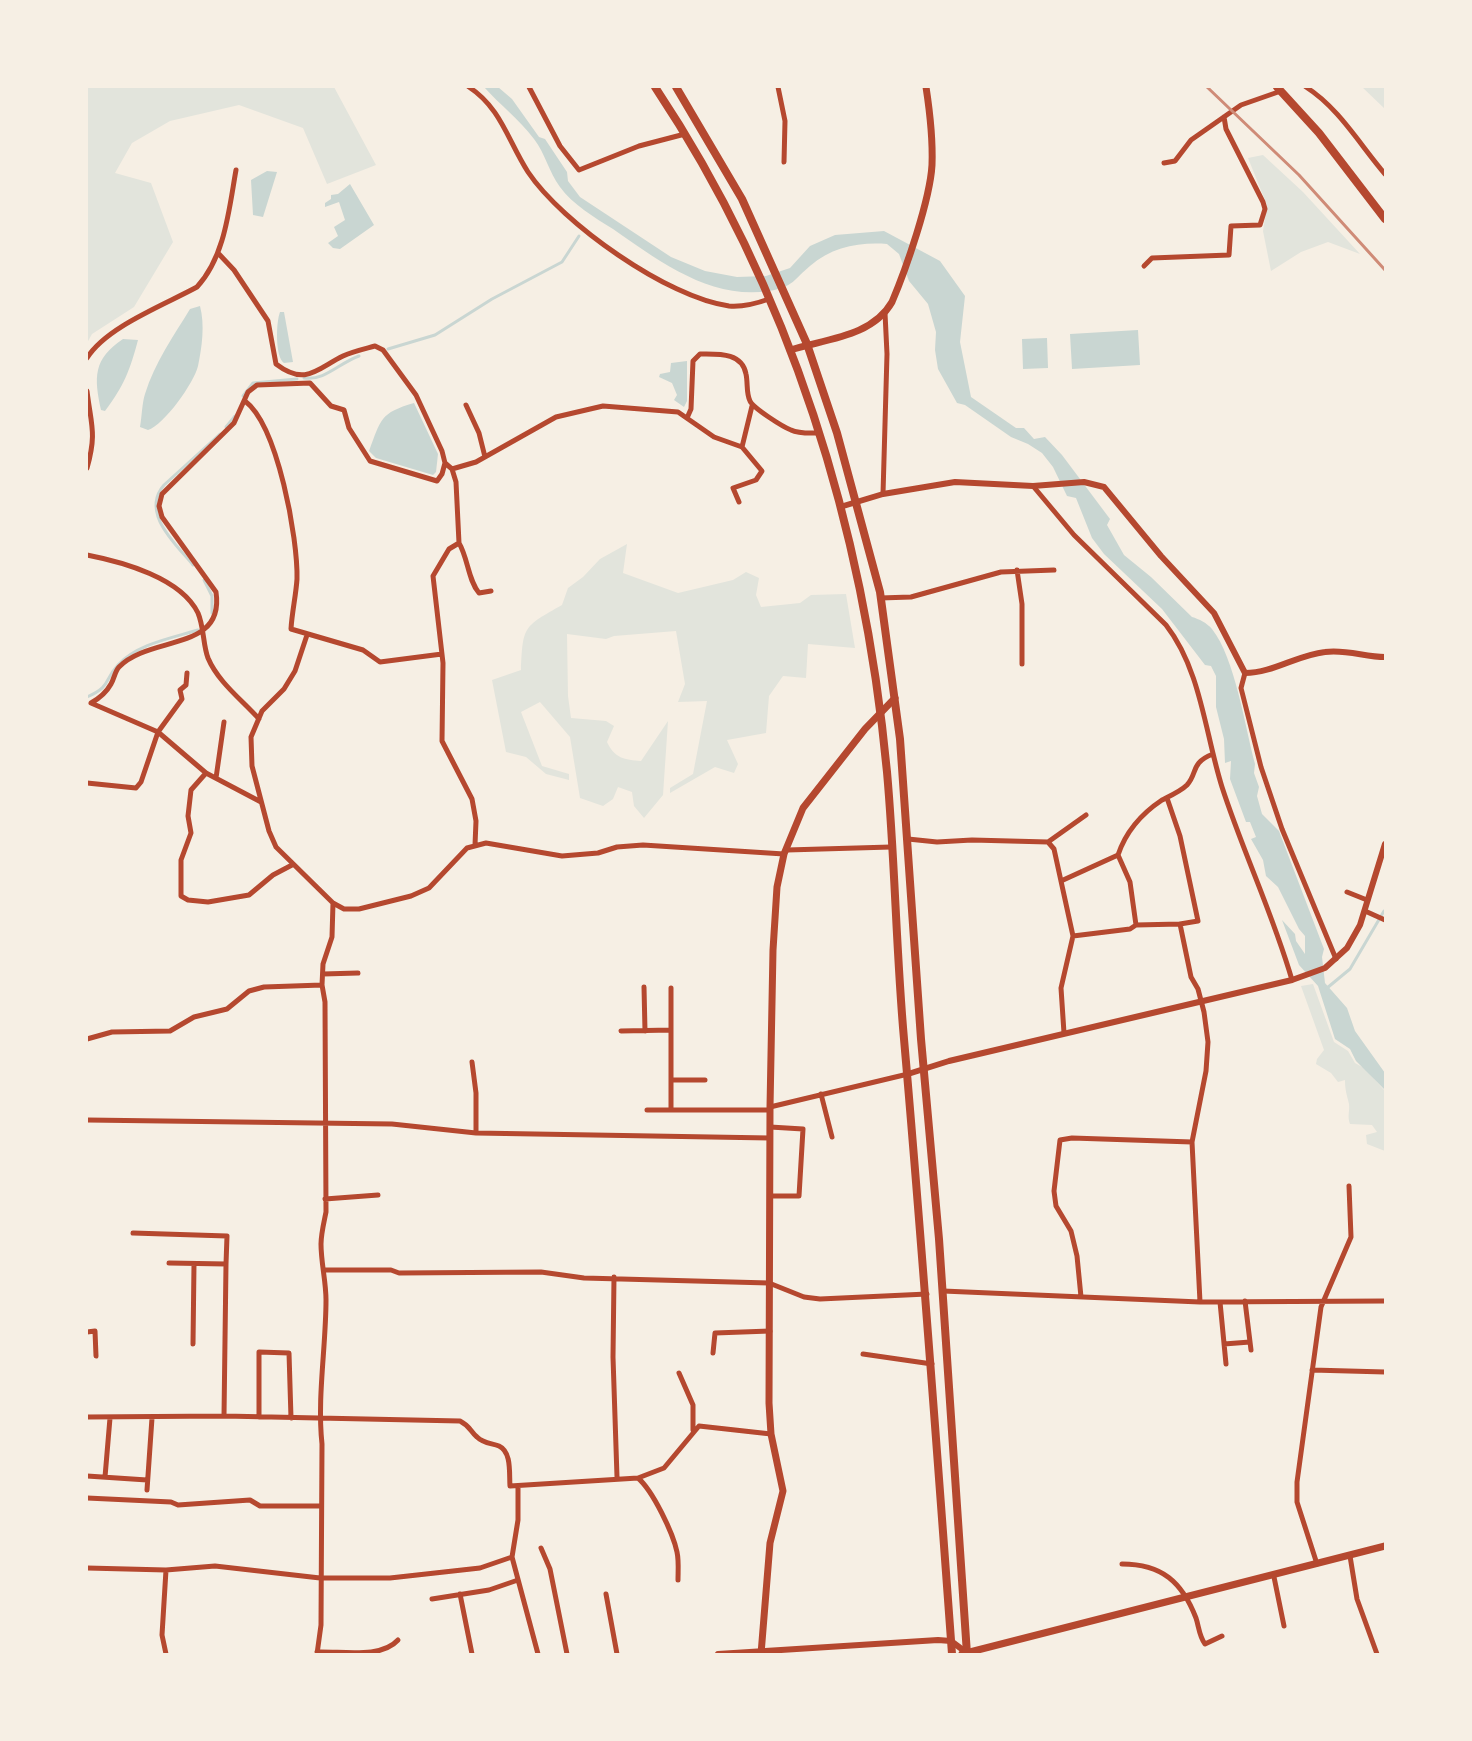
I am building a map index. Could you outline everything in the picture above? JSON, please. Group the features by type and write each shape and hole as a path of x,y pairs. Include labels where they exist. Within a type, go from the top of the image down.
{"main road":[{"path":"656,87 750,250 790,350 819,432 859,578 880,712 927,1294 952,1654"},
{"path":"676,87 742,199 768,252 807,344 856,502 880,598 896,698 908,839 923,1068 943,1291 965,1654 1274,1577 1385,1546"},
{"path":"790,350 861,329 885,313 899,284 932,168 932,141 926,87"},
{"path":"1279,89 1319,133 1385,219"},
{"path":"761,1652 770,1543 783,1491 771,1434 769,1283 773,950 777,887 786,852 803,808 880,712 896,698"}],"street":[{"path":"469,87 481,95 499,116 535,180 569,218 616,254 691,296 730,306 769,299"},
{"path":"530,87 560,146 579,170 639,146 685,134"},
{"path":"778,87 785,121 784,162"},
{"path":"1306,87 1340,118 1355,140 1385,174"},
{"path":"1164,163 1175,161 1191,140 1241,105 1279,89"},
{"path":"1144,266 1152,258 1228,255 1231,225 1260,225 1265,209 1263,202 1226,129 1224,117"},
{"path":"87,358 96,343 112,332 197,286 207,276 218,253 236,170"},
{"path":"89,703 102,696 118,668 139,654 203,633 215,615 218,605 216,592 162,517 159,506 162,494 234,423 248,392 257,385 310,382 331,406 344,410 349,428 370,461 437,481 442,474 445,463 442,451 416,395 383,350 375,346 355,351 316,373 284,370 276,364 268,321 234,270 218,253"},
{"path":"883,494 887,354 885,313"},
{"path":"687,418 691,410 693,361 700,354 733,356 742,364 746,372 748,398 752,406 792,431 819,432"},
{"path":"87,391 94,422 94,442 87,468"},
{"path":"245,401 251,405 264,428 291,511 297,580 291,629 363,650 380,662 442,654"},
{"path":"466,405 479,433 485,457"},
{"path":"452,469 485,457 547,422 573,412 603,406 668,410 687,418 714,437 742,447 762,471 756,480 733,488 739,502"},
{"path":"742,447 752,406"},
{"path":"445,463 452,469 456,482 459,543 466,555 476,589 480,593 491,591"},
{"path":"840,507 883,494 955,482 1034,486 1084,482 1104,487 1161,556 1214,613 1238,664 1245,673"},
{"path":"1034,486 1074,535 1166,625 1178,641 1200,700 1213,754 1294,979"},
{"path":"459,543 449,549 433,576 442,654 442,741 472,799 476,821 474,845"},
{"path":"87,555 107,557 169,581 186,595 199,615 207,656 217,674 259,718"},
{"path":"1017,570 1022,604 1022,664"},
{"path":"880,598 911,597 1001,572 1054,570"},
{"path":"307,635 295,671 284,689 261,711 251,737 252,766 268,831 276,847 333,903 344,909 358,909 411,896 429,888 460,854 474,845 502,844 562,856 643,845 786,852 891,848"},
{"path":"1245,673 1279,667 1322,652 1354,652 1385,657"},
{"path":"87,783 136,788 141,782 158,732 182,699 180,690 186,685 187,673"},
{"path":"1245,673 1240,688 1261,767 1282,829 1335,960"},
{"path":"89,703 158,732 206,773 261,802"},
{"path":"216,778 224,722"},
{"path":"1136,925 1130,882 1118,855 1123,841 1138,819 1188,784 1193,769 1203,757 1213,754"},
{"path":"206,773 191,790 188,816 190,833 181,861 181,896 188,900 208,902 249,895 273,875 292,865"},
{"path":"1073,936 1130,929 1136,925 1180,924 1198,921 1180,836 1167,798"},
{"path":"908,839 937,842 995,840 1048,842 1086,815"},
{"path":"1048,842 1053,849 1073,936 1061,988 1065,1033"},
{"path":"647,1110 770,1108 1065,1033 1294,979 1325,968 1354,938 1365,911 1385,844"},
{"path":"1061,882 1118,855"},
{"path":"1347,892 1367,900"},
{"path":"333,903 332,937 322,986 325,1002 325,1200 321,1244 325,1270 323,1389 319,1418 321,1625 317,1653 378,1651 390,1649 398,1640"},
{"path":"1365,911 1385,920"},
{"path":"1180,924 1191,977 1201,1001 1208,1042 1206,1071 1192,1142 1200,1302"},
{"path":"323,974 358,973"},
{"path":"87,1039 112,1032 170,1031 194,1017 227,1009 249,991 264,987 322,986"},
{"path":"644,987 645,1031"},
{"path":"671,988 671,1110"},
{"path":"621,1031 671,1030"},
{"path":"472,1062 476,1093 476,1133"},
{"path":"671,1080 705,1080"},
{"path":"821,1095 832,1137"},
{"path":"87,1120 324,1123 392,1125 476,1133 770,1138"},
{"path":"770,1127 803,1129 799,1196 770,1196"},
{"path":"1081,1297 1077,1256 1071,1231 1056,1206 1054,1191 1060,1140 1072,1138 1192,1142"},
{"path":"1317,1564 1298,1502 1297,1482 1323,1301 1351,1237 1349,1186"},
{"path":"325,1200 378,1195"},
{"path":"134,1233 227,1236 224,1416"},
{"path":"169,1263 226,1264"},
{"path":"193,1344 194,1264"},
{"path":"325,1270 391,1270 399,1273 541,1272 584,1278 769,1283 804,1297 820,1299 927,1294"},
{"path":"614,1278 613,1357 618,1478"},
{"path":"943,1291 1200,1302 1385,1301"},
{"path":"1245,1301 1251,1350"},
{"path":"1220,1302 1226,1364"},
{"path":"87,1332 95,1331 96,1356"},
{"path":"713,1353 715,1333 771,1331"},
{"path":"1224,1344 1250,1342"},
{"path":"259,1417 259,1353 289,1353 291,1418"},
{"path":"863,1354 932,1364"},
{"path":"1312,1370 1385,1372"},
{"path":"679,1373 693,1405 693,1430"},
{"path":"87,1417 224,1416 460,1421 470,1426 476,1437 486,1443 500,1446 507,1454 510,1486 518,1488 638,1478 664,1468 680,1452 693,1430 699,1426 771,1434"},
{"path":"105,1477 111,1418"},
{"path":"147,1490 152,1418"},
{"path":"87,1476 147,1480"},
{"path":"638,1478 646,1485 673,1537 678,1555 678,1581"},
{"path":"518,1488 518,1520 512,1557 538,1654"},
{"path":"87,1498 171,1502 178,1505 250,1500 260,1506 321,1506"},
{"path":"541,1548 550,1569 567,1654"},
{"path":"1350,1556 1357,1599 1377,1654"},
{"path":"87,1568 166,1570 214,1566 320,1578 426,1575 480,1568 512,1557"},
{"path":"1122,1564 1143,1564 1178,1583 1205,1644 1222,1636"},
{"path":"166,1570 162,1635 166,1654"},
{"path":"1274,1577 1284,1626"},
{"path":"432,1599 489,1590 519,1580"},
{"path":"460,1594 472,1654"},
{"path":"606,1594 617,1654"},
{"path":"718,1654 938,1640 951,1641 965,1654"}],"shaded area":[{"path":"87,87 334,87 376,165 327,184 303,128 239,105 170,121 132,143 115,173 151,183 173,242 134,307 92,334 87,343"},
{"path":"484,87 498,87 512,99 539,137 545,139 567,172 568,181 580,197 671,257 705,271 737,277 766,276 790,268 810,246 835,235 884,231 940,261 965,296 960,342 971,397 1016,428 1024,428 1034,439 1045,437 1062,455 1110,519 1107,525 1124,555 1151,577 1192,617 1210,627 1220,642 1233,675 1243,713 1255,764 1254,773 1259,787 1257,796 1262,814 1279,831 1324,949 1322,957 1325,983 1347,1008 1355,1031 1385,1073 1385,1090 1356,1061 1350,1049 1335,1039 1318,986 1299,965 1282,920 1295,934 1296,941 1305,954 1305,936 1299,929 1278,887 1266,876 1263,860 1251,839 1256,837 1250,822 1246,822 1230,779 1231,761 1225,763 1224,739 1216,707 1216,676 1211,666 1205,665 1162,609 1104,554 1092,538 1076,498 1067,496 1053,467 1042,453 1011,437 965,405 957,403 938,369 935,350 936,332 928,304 909,281 899,254 887,244 846,247 818,260 789,285 769,291 726,290 706,284 667,265 577,205 556,181 534,139"},
{"path":"1362,87 1385,87 1385,109"},
{"path":"1263,155 1303,192 1360,254 1328,242 1301,252 1271,271 1263,231 1267,205 1248,158"},
{"path":"267,171 277,172 263,217 253,215 251,180"},
{"path":"350,184 374,225 340,249 333,248 328,243 338,236 334,227 345,220 339,202 325,207 325,203 331,199 331,195 338,194"},
{"path":"200,306 202,336 198,366 191,382 170,412 155,427 148,430 140,427 143,401 159,360 190,309"},
{"path":"280,312 284,312 293,362 284,363 279,354 277,331"},
{"path":"1138,330 1140,365 1072,369 1070,334"},
{"path":"1047,338 1048,368 1023,369 1022,339"},
{"path":"123,339 138,340 122,385 105,411 101,410 97,388 98,370 106,354"},
{"path":"687,361 687,401 684,407 674,400 677,395 672,383 659,377 660,374 670,372 671,363"},
{"path":"414,403 438,454 436,472 433,475 376,458 369,451 383,419 394,410"},
{"path":"627,544 623,573 678,593 733,580 746,572 759,578 756,595 761,607 800,603 811,595 846,594 855,648 808,644 806,678 783,676 769,696 766,733 727,740 738,764 734,773 715,767 670,793 670,788 693,774 707,701 678,702 685,684 676,631 614,636 606,639 567,634 568,696 571,718 606,721 614,726 607,742 613,752 625,759 641,761 668,721 663,795 644,818 634,806 632,792 618,787 613,799 603,806 580,798 570,737 540,702 521,712 542,766 569,774 569,780 546,774 526,757 506,752 492,680 521,670 523,644 532,624 562,605 568,588 583,577 600,559"},
{"path":"1313,984 1334,1042 1348,1051 1355,1063 1364,1068 1385,1091 1385,1151 1367,1144 1366,1135 1377,1132 1372,1125 1350,1124 1345,1080 1338,1082 1331,1073 1316,1064 1324,1050 1301,986"}],"waterway":[{"path":"388,349 435,335 492,299 562,262 579,236"},
{"path":"304,378 319,377 359,356"},
{"path":"243,396 253,383 297,379"},
{"path":"226,427 235,416"},
{"path":"193,565 163,528 156,506 158,496 164,485 220,434"},
{"path":"204,580 212,596 212,613"},
{"path":"87,697 100,690 118,665 135,652 155,643 198,630"},
{"path":"1327,988 1350,969 1384,911"}],"railway":[{"path":"1207,87 1299,175 1385,270"}]}
